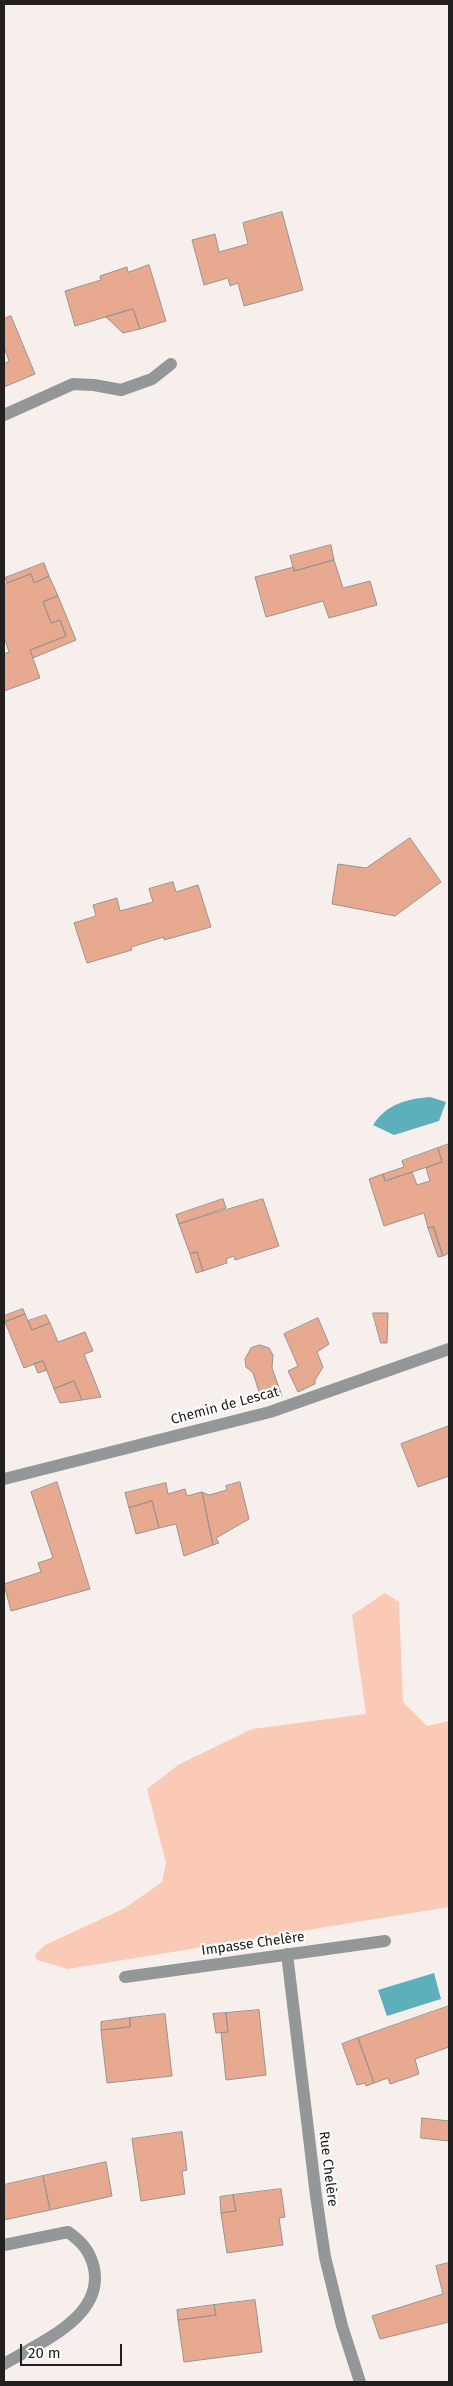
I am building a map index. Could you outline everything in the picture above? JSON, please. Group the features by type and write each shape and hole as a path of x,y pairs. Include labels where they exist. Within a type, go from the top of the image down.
{"street":[{"path":"4,415 73,384 94,385 121,390 152,379 172,364"},
{"name":"Chemin de Lescat","path":"4,1479 270,1412 449,1349"},
{"name":"Impasse Chelère","path":"125,1978 385,1941"},
{"name":"Rue Chelère","path":"287,1954 325,2257 342,2326 360,2382"},
{"path":"4,2245 68,2232 81,2241 92,2257 95,2275 94,2290 87,2308 72,2322 4,2364"}],"shaded area":[{"path":"385,1593 399,1602 403,1702 427,1726 449,1721 449,1907 68,1969 37,1960 35,1955 45,1945 125,1908 162,1882 166,1863 147,1789 178,1765 252,1729 366,1714 352,1615"}],"water":[{"path":"430,1097 446,1102 439,1121 394,1135 373,1125 391,1107 405,1101"},
{"path":"434,1973 441,1999 387,2016 378,1990"}],"building":[{"path":"282,212 303,290 244,306 238,283 230,286 228,278 204,285 192,240 215,234 219,252 248,244 243,223"},
{"path":"149,265 166,321 140,329 133,309 75,326 65,291 101,280 100,276 127,267 128,272"},
{"path":"133,309 140,329 123,333 106,317"},
{"path":"11,316 35,374 4,387 4,364 9,361 4,347 4,319"},
{"path":"331,545 334,560 294,571 290,556"},
{"path":"334,560 343,588 370,581 377,605 329,618 323,601 266,617 255,577 294,567 294,571"},
{"path":"44,563 49,576 34,583 31,574 7,583 5,578"},
{"path":"31,574 34,583 49,576 58,596 43,602 51,623 60,620 66,636 30,650 40,678 4,691 4,654 9,652 4,637 4,585"},
{"path":"58,596 76,640 33,658 30,650 66,636 60,620 51,623 43,602"},
{"path":"410,838 441,882 395,916 332,904 338,864 366,868"},
{"path":"173,882 176,892 198,885 211,927 164,940 164,937 131,947 132,950 87,963 74,923 96,916 93,905 117,898 120,911 153,902 149,889"},
{"path":"449,1144 449,1253 443,1256 434,1227 428,1228 424,1213 384,1226 369,1179 383,1174 385,1181 412,1172 417,1185 430,1181 426,1168 442,1162 438,1148"},
{"path":"438,1148 442,1162 385,1181 383,1174 404,1167 402,1161"},
{"path":"223,1199 226,1208 179,1224 176,1215"},
{"path":"263,1199 279,1246 235,1260 234,1256 226,1259 227,1263 203,1271 197,1252 190,1254 179,1224"},
{"path":"433,1227 443,1256 438,1257 428,1228"},
{"path":"197,1252 203,1271 196,1273 190,1254"},
{"path":"23,1309 25,1314 5,1322 4,1316"},
{"path":"373,1313 388,1313 387,1343 381,1343"},
{"path":"25,1314 32,1330 50,1323 58,1342 85,1332 93,1351 84,1354 101,1397 82,1400 74,1381 54,1389 43,1361 24,1368 5,1322"},
{"path":"46,1315 50,1323 32,1330 28,1321"},
{"path":"318,1318 329,1344 317,1352 323,1367 315,1380 315,1384 298,1392 288,1371 298,1366 284,1334"},
{"path":"260,1345 269,1348 273,1355 272,1368 282,1396 262,1401 253,1373 246,1367 245,1359 251,1348"},
{"path":"43,1361 47,1370 38,1373 34,1364"},
{"path":"74,1381 82,1400 60,1403 54,1389"},
{"path":"449,1426 449,1476 418,1487 401,1444"},
{"path":"57,1482 90,1589 11,1611 4,1584 41,1572 38,1563 53,1558 31,1492"},
{"path":"240,1482 249,1519 216,1538 219,1543 213,1545 202,1492 209,1495 227,1490 226,1486"},
{"path":"166,1483 168,1494 185,1489 187,1496 202,1492 213,1545 184,1556 176,1524 159,1528 152,1501 129,1508 125,1493"},
{"path":"152,1501 159,1528 136,1534 129,1508"},
{"path":"449,2006 449,2047 415,2059 419,2074 390,2084 388,2078 374,2083 358,2038"},
{"path":"259,2010 266,2075 226,2080 221,2033 228,2032 226,2013"},
{"path":"226,2013 228,2032 216,2033 213,2014"},
{"path":"165,2014 172,2076 107,2083 101,2030 130,2027 130,2018"},
{"path":"130,2018 130,2027 101,2030 101,2022"},
{"path":"358,2038 374,2083 366,2086 365,2083 357,2085 342,2044"},
{"path":"422,2118 449,2121 449,2141 421,2138"},
{"path":"182,2132 187,2170 182,2171 185,2194 141,2201 132,2139"},
{"path":"106,2162 112,2196 50,2210 43,2176"},
{"path":"43,2176 50,2210 4,2220 4,2185"},
{"path":"281,2189 285,2217 279,2218 283,2245 227,2253 221,2213 236,2211 233,2195"},
{"path":"233,2195 236,2211 221,2213 220,2197"},
{"path":"449,2263 449,2322 380,2339 372,2316 443,2294 436,2266"},
{"path":"255,2300 262,2352 184,2362 178,2320 216,2315 214,2305"},
{"path":"214,2305 216,2315 178,2320 177,2310"}]}
